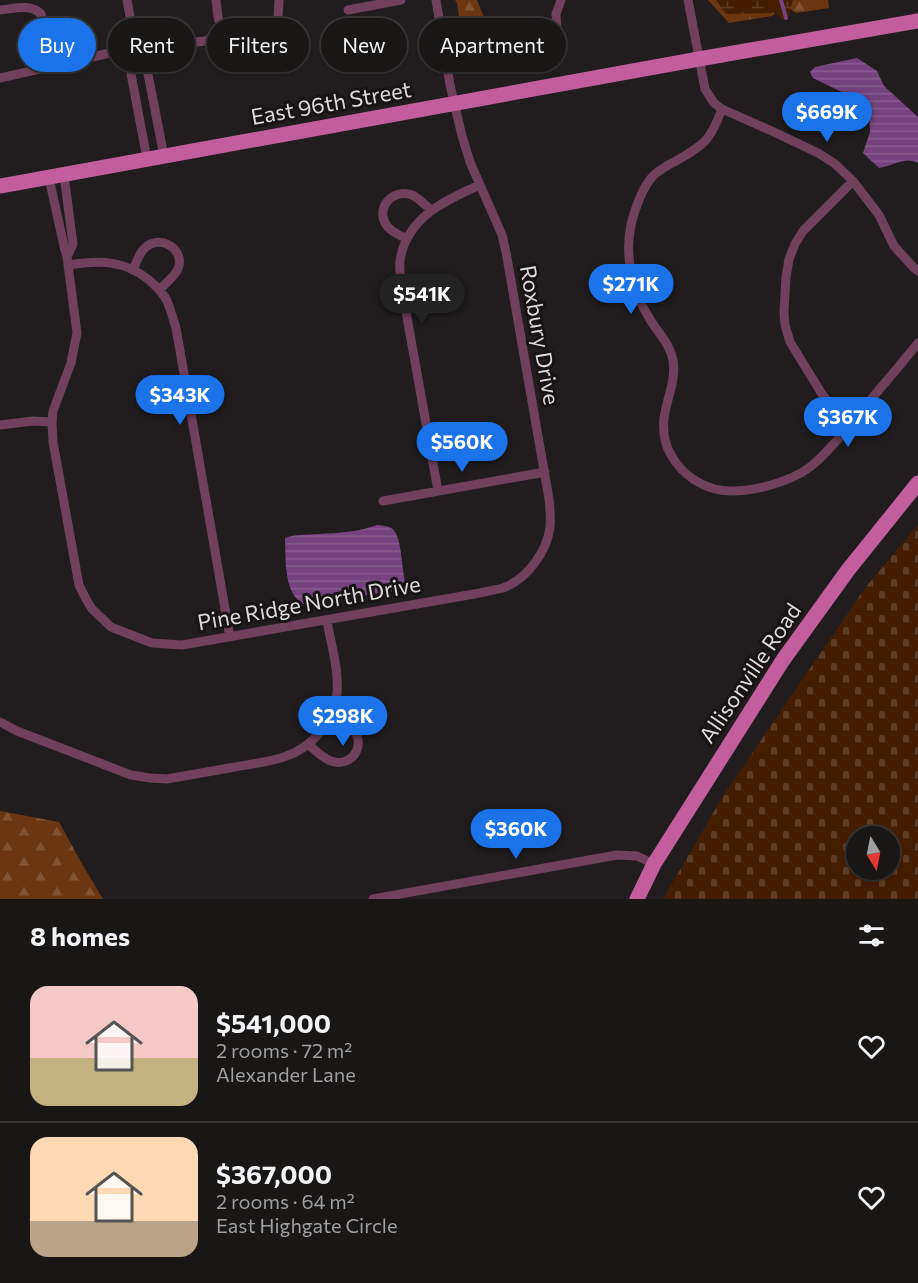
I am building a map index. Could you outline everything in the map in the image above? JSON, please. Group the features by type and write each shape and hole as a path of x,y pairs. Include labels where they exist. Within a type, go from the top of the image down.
{"main road":[{"name":"East 96th Street","path":"0,186 918,21"},
{"name":"Allisonville Road","path":"636,899 654,864 789,651 848,570 918,483"}],"street":[{"path":"127,0 130,18"},
{"path":"216,0 218,18"},
{"path":"278,18 279,0"},
{"path":"348,10 401,0"},
{"name":"Roxbury Drive","path":"436,0 454,103 470,162 502,235 506,252 545,472 551,513 550,529 537,561 525,574"},
{"path":"556,18 561,0"},
{"path":"688,0 705,89 714,103 834,163 853,182 879,215 894,246 918,271"},
{"path":"0,10 28,7 35,9 41,18"},
{"path":"0,78 25,72"},
{"path":"132,72 147,159"},
{"path":"148,72 165,156"},
{"path":"722,109 704,143 652,176 638,200 629,241 629,260 640,301 652,323 669,346 673,361 674,376 663,419 664,437 669,450 683,472 702,484 723,490 776,484 795,476 811,466 831,447 918,343"},
{"path":"57,176 73,244 68,261"},
{"path":"0,425 33,421 52,422 53,411 71,363 77,333 64,246 57,176"},
{"path":"850,424 822,394 790,342 784,312 786,277 789,259 795,244 803,231 853,182"},
{"path":"438,490 402,289 400,262 407,239 415,225 431,210 480,185"},
{"path":"407,239 395,233 385,223 383,212 388,199 405,193 417,198 431,210"},
{"path":"134,270 141,253 149,244 161,241 173,247 179,259 179,266 173,277 159,290"},
{"path":"68,261 121,264 147,278 167,300 176,328 230,637"},
{"name":"Pine Ridge North Drive","path":"52,422 55,452 79,585 100,619 111,627 152,644 182,645 496,590 504,588 525,574"},
{"path":"383,501 545,472"},
{"path":"0,722 17,731 131,775 150,778 167,778 284,758 308,744 325,726 331,713 337,693 336,672 327,621"},
{"path":"308,744 331,761 344,762 355,755 358,742 354,731 343,720 331,713"},
{"path":"373,899 617,855 637,856 654,864"}],"green space":[{"path":"455,0 477,0 484,18 459,18"},
{"path":"708,0 828,0 829,8 796,13 790,9 772,16 729,23"},
{"path":"716,0 793,0 790,16 783,20 775,13 726,14"},
{"path":"918,525 918,899 663,899 723,796 865,588"},
{"path":"0,811 59,822 103,899 0,899"}],"shaded area":[{"path":"857,58 877,71 884,86 918,117 918,163 904,161 879,168 863,153 870,132 869,113 848,95 813,78 810,72 815,67"},
{"path":"377,525 391,528 398,538 406,584 399,590 306,605 299,601 293,594 287,576 285,538 297,535 348,532"}],"waterway":[{"path":"781,0 786,18"}]}
